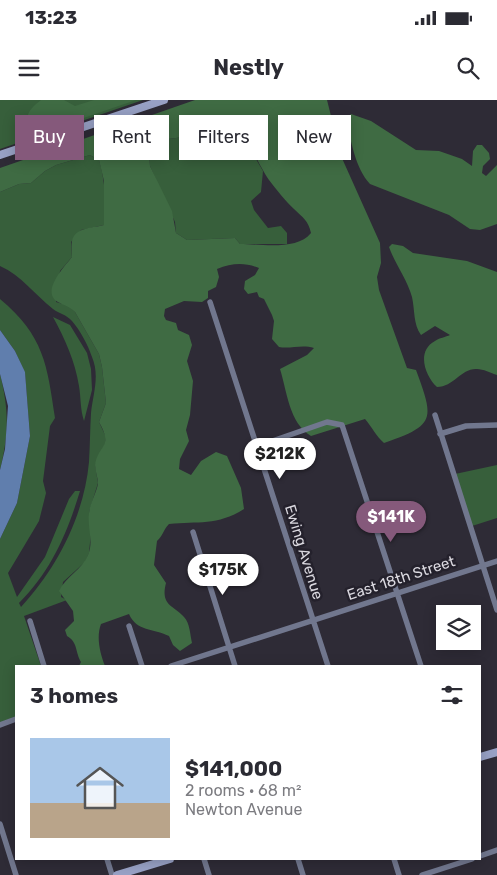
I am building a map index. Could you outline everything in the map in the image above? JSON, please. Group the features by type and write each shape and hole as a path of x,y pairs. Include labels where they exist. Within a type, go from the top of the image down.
{"main road":[{"path":"0,155 164,100"},
{"path":"481,757 497,752"},
{"path":"117,875 167,860"}],"street":[{"name":"Ewing Avenue","path":"210,302 328,665"},
{"path":"435,415 497,610"},
{"path":"258,446 327,422 342,425 421,665"},
{"path":"440,434 466,426 497,425"},
{"path":"193,532 235,665"},
{"name":"East 18th Street","path":"174,665 497,561"},
{"path":"30,621 44,665"},
{"path":"128,626 142,665"},
{"path":"0,725 15,719"},
{"path":"0,824 16,875"},
{"path":"481,856 497,850"},
{"path":"107,860 112,875"},
{"path":"204,860 209,875"},
{"path":"298,860 303,875"},
{"path":"394,860 399,875"},
{"path":"422,875 469,860"}],"green space":[{"path":"0,100 143,100 99,115 94,115 94,117 84,120 84,115 15,115 15,144 0,149"},
{"path":"41,100 64,100 75,106 94,100 136,100 84,118 84,115 28,115 31,109"},
{"path":"195,100 327,100 331,115 278,115 278,160 343,160 380,243 381,263 377,277 379,290 407,368 416,370 426,400 427,410 426,418 422,425 401,437 384,443 365,419 311,436 293,415 280,369 307,355 314,348 305,346 279,347 272,339 274,321 264,299 259,297 257,292 248,294 244,289 245,281 255,275 259,268 238,264 217,269 219,277 216,287 208,291 208,298 202,302 184,301 165,309 164,316 166,320 176,323 178,330 189,335 192,345 187,361 193,381 190,415 186,430 189,441 180,459 179,469 191,475 201,461 216,452 227,456 241,488 244,509 225,518 207,522 169,524 157,541 154,565 166,583 166,601 188,622 192,643 180,651 173,645 169,636 141,627 132,620 129,614 101,624 99,645 105,665 80,665 81,662 75,644 67,636 65,630 74,621 73,611 59,591 82,565 90,550 89,513 98,484 95,465 105,441 99,422 106,403 99,354 75,312 53,298 52,292 56,279 72,257 74,236 85,229 104,225 104,181 99,160 150,160 150,166 172,211 176,233 187,240 235,238 240,244 268,245 297,242 305,239 311,233 308,225 269,180 257,160 268,160 268,115 179,115 179,138 169,139 169,115 152,115"},
{"path":"350,115 371,121 416,150 439,151 462,159 472,166 473,151 477,145 482,145 489,153 490,159 483,166 482,173 486,176 497,165 497,224 480,230 470,229 449,215 370,184 357,162 352,145"},
{"path":"94,135 94,157 90,155 84,157 84,139"},
{"path":"179,138 179,160 257,160 263,171 261,192 251,201 254,210 268,228 281,226 287,233 287,244 240,244 235,238 187,240 176,233 175,222 150,166 150,160 169,160 169,139"},
{"path":"90,155 94,157 94,160 99,160 105,192 104,225 81,230 71,242 72,257 60,271 56,302 70,306 75,312 99,354 106,403 99,422 106,437 104,449 95,465 98,483 89,512 91,532 89,553 85,562 63,582 61,597 67,600 24,616 41,665 15,665 15,717 0,723 0,539 17,503 30,436 25,373 15,351 0,330 0,299 15,313 35,339 46,366 55,418 50,426 43,481 46,493 39,521 8,573 17,597 45,557 69,499 75,491 80,491 57,551 40,578 19,603 21,607 34,592 57,558 75,521 86,482 89,462 91,413 96,378 96,371 90,352 81,333 72,321 53,309 15,275 0,266 0,192 19,184 31,183 45,171 56,165 73,160 84,160 84,157"},
{"path":"23,160 73,160 56,165 45,171 31,183 19,184 0,192 0,168"},
{"path":"392,244 403,246 413,253 467,261 497,272 497,375 471,369 448,384 437,387 429,377 424,364 424,357 429,345 438,339 450,335 435,326 421,335 418,331 410,290 389,247"},
{"path":"53,317 70,325 87,353 91,369 92,390 84,421 75,368"},
{"path":"0,374 7,422 0,470"},
{"path":"497,465 497,518 472,526 455,474"}],"water":[{"path":"0,330 15,351 25,372 30,436 17,503 0,539 0,470 5,449 8,406 0,374"}]}
